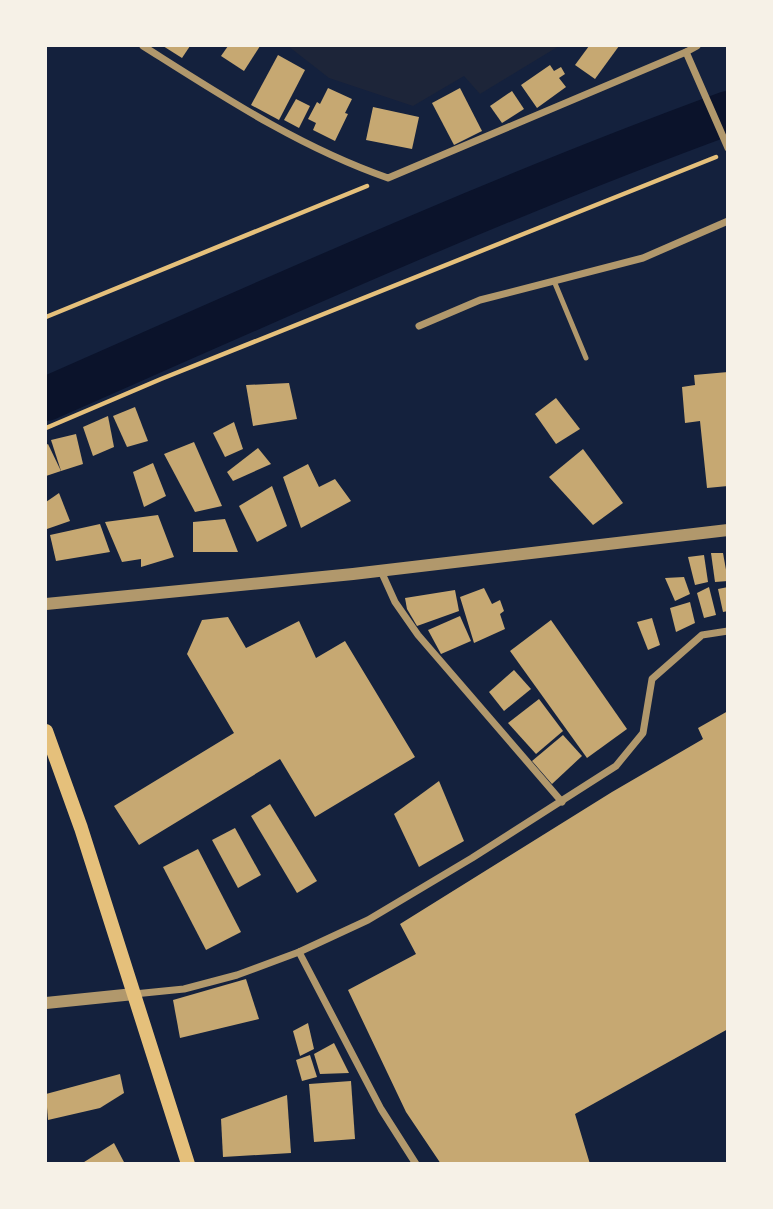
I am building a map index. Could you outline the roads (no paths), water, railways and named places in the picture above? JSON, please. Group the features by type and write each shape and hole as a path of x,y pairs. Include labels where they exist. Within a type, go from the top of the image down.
{"main road":[{"path":"46,731 81,828 188,1164"}],"street":[{"path":"143,46 253,116 349,165 388,178 687,55 697,46"},
{"path":"687,55 727,148"},
{"path":"419,326 480,300 643,258 727,221"},
{"path":"46,604 381,571 727,530"},
{"path":"381,571 395,603 418,635 562,802"},
{"path":"46,1003 184,989 237,975 299,953 368,920 617,766 643,733 652,679 702,635 727,631"},
{"path":"299,953 381,1109 416,1164"}],"lane":[{"path":"554,281 586,358"}],"waterway":[{"path":"46,399 470,215 728,113"}]}
